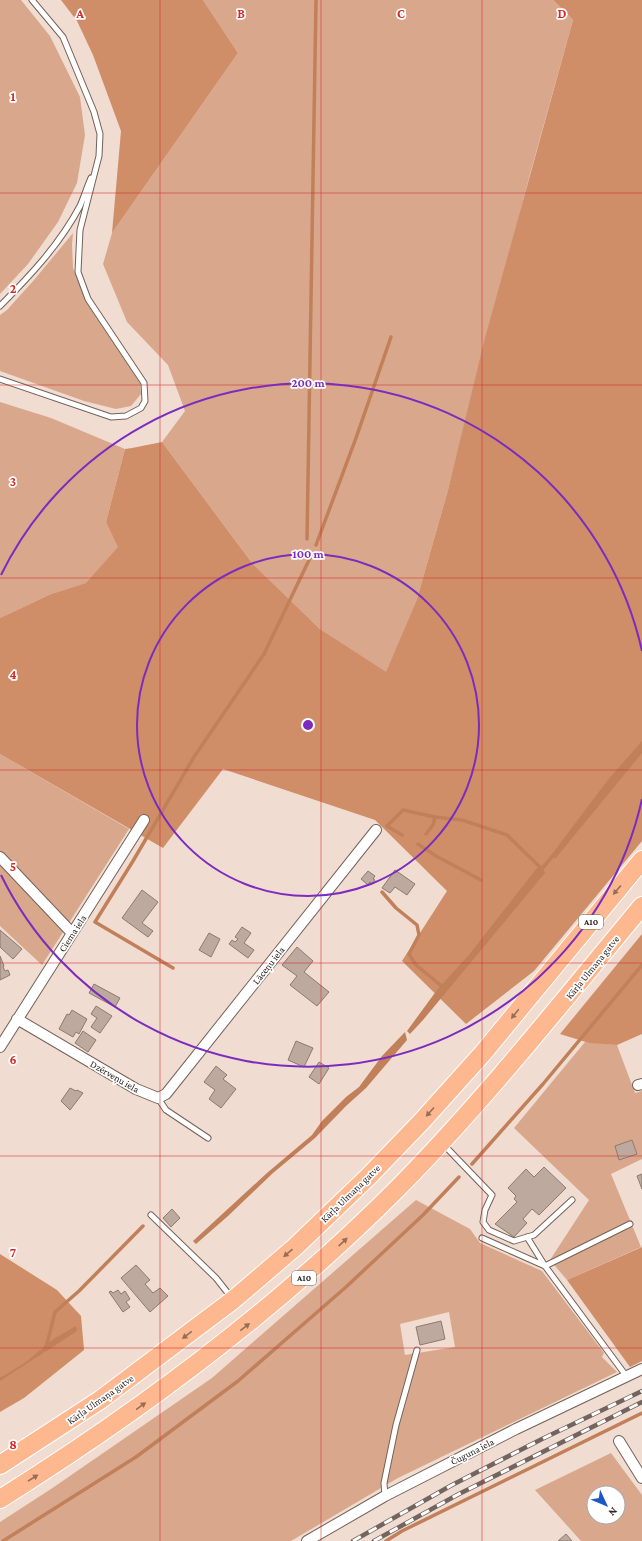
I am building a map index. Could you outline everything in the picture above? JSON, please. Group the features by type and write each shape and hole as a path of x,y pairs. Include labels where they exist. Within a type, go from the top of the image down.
{"highway":[{"name":"Kārļa Ulmaņa gatve","path":"0,1465 100,1400 233,1300 295,1247 368,1177 422,1121 483,1053 642,860"},
{"name":"Kārļa Ulmaņa gatve","path":"0,1498 114,1425 180,1377 251,1323 310,1272 397,1189 441,1143 536,1035 642,906"}],"street":[{"name":"Ciema iela","path":"0,1045 144,820"},
{"name":"Lāceņu iela","path":"158,1098 166,1094 174,1085 376,830"},
{"path":"0,857 72,933"},
{"name":"Dzērveņu iela","path":"17,1019 136,1089 158,1098"},
{"name":"Čuguna iela","path":"307,1541 385,1496 516,1428 642,1369"},
{"path":"619,1441 642,1478"}],"lane":[{"path":"0,379 111,417 126,416 141,408 145,401 144,383 88,299 78,272 80,230 99,156 100,134 94,112 63,36 32,0"},
{"path":"0,306 26,280 60,238 80,206 99,156"},
{"name":"Dzērveņu iela","path":"158,1098 166,1110 208,1138"},
{"path":"441,1143 492,1195 485,1210 483,1222 489,1230 514,1242 534,1234 572,1200"},
{"path":"151,1214 216,1278 233,1300"},
{"path":"545,1266 630,1224"},
{"path":"527,1237 545,1266 627,1376"},
{"path":"482,1238 545,1266"},
{"path":"385,1496 384,1483 396,1425 418,1350"}],"shaded area":[{"path":"0,0 21,0 50,36 80,97 85,135 77,183 58,222 28,264 0,294"},
{"path":"61,0 203,0 238,53 112,233 121,131 93,55 77,21"},
{"path":"203,0 553,0 573,20 530,174 448,490 417,599 386,673 320,629 252,563 162,442 185,411 168,365 127,322 103,264 112,233 238,53"},
{"path":"553,0 642,0 642,841 534,971 466,1024 402,961 447,891 375,820 223,769 163,848 0,754 0,618 51,594 86,583 118,547 106,522 125,449 162,442 252,563 320,629 386,672 417,599 448,490 485,338 573,20"},
{"path":"73,233 73,268 89,306 140,383 141,394 131,406 116,409 84,401 0,371 0,315 7,310 34,280"},
{"path":"0,402 51,418 125,449 106,522 119,547 87,583 51,594 0,618"},
{"path":"642,741 642,753 555,859 553,855 555,850 607,781"},
{"path":"0,754 129,829 42,965 0,926"},
{"path":"537,868 543,868 545,873 410,1034 407,1031 437,990 468,956"},
{"path":"642,934 642,1034 617,1045 589,1043 560,1034"},
{"path":"405,1032 407,1040 366,1088 315,1138 273,1173 228,1216 196,1244 193,1241 267,1173 312,1135 322,1121 346,1097 359,1087 382,1056"},
{"path":"585,1042 617,1045 635,1093 642,1091 642,1159 611,1174 641,1247 567,1280 550,1260 589,1200 514,1128"},
{"path":"416,1200 470,1229 480,1243 542,1271 604,1353 602,1357 617,1372 398,1478 291,1541 0,1541 0,1522 51,1489 212,1378","holes":["449,1312 455,1347 405,1355 400,1324"]},
{"path":"642,1247 642,1361 630,1367 567,1280"},
{"path":"0,1254 57,1290 81,1316 84,1350 24,1398 0,1412"},
{"path":"76,1326 77,1330 74,1333 45,1352 43,1347"},
{"path":"40,1350 43,1353 0,1381 0,1378 26,1362"},
{"path":"611,1453 642,1495 642,1541 581,1541 535,1490"}],"building":[{"path":"395,870 415,884 407,895 395,887 390,893 382,888"},
{"path":"368,871 375,876 373,879 375,880 372,884 370,882 368,885 361,879"},
{"path":"142,890 158,902 142,923 153,931 148,937 122,918"},
{"path":"242,927 251,933 244,943 254,950 248,958 229,944 232,940 235,942 238,939 235,937"},
{"path":"0,930 22,949 13,959 0,947"},
{"path":"209,933 220,939 211,957 199,950"},
{"path":"297,947 313,961 304,972 329,992 317,1006 290,985 297,976 282,965"},
{"path":"0,956 5,971 8,970 10,975 0,980"},
{"path":"94,984 120,998 115,1007 89,993"},
{"path":"96,1006 112,1016 100,1033 91,1027 97,1018 91,1014"},
{"path":"72,1010 87,1019 79,1034 76,1032 73,1037 59,1029 67,1014 69,1015"},
{"path":"83,1031 96,1040 88,1052 75,1043"},
{"path":"296,1041 313,1048 304,1067 288,1060"},
{"path":"319,1062 329,1068 319,1084 309,1077"},
{"path":"216,1066 227,1075 223,1079 236,1089 221,1108 209,1099 215,1090 204,1082"},
{"path":"70,1088 83,1093 70,1110 61,1101"},
{"path":"632,1140 637,1154 619,1160 615,1146"},
{"path":"544,1167 566,1188 539,1215 532,1209 523,1219 527,1223 514,1237 495,1224 517,1202 514,1199 516,1196 508,1188 526,1169 534,1177"},
{"path":"642,1174 642,1189 637,1176"},
{"path":"172,1209 180,1218 171,1227 163,1218"},
{"path":"136,1265 150,1280 145,1284 153,1293 160,1288 168,1296 150,1312 121,1278"},
{"path":"118,1290 121,1294 125,1291 130,1299 126,1302 130,1307 123,1312 109,1292 111,1291 113,1293"},
{"path":"441,1321 445,1339 420,1345 416,1327"},
{"path":"566,1534 572,1541 558,1541"}],"waterway":[{"path":"307,539 316,0"},
{"path":"316,545 356,438 391,337"},
{"path":"173,968 95,922 133,861 194,757 264,654 310,558"},
{"path":"402,835 387,826 403,810 435,817 462,820 507,835 542,869"},
{"path":"426,834 433,825 435,817"},
{"path":"418,844 436,856 481,880"},
{"path":"540,871 556,852"},
{"path":"382,892 396,908 417,925 419,935 409,954 416,965 444,988"},
{"path":"472,1164 543,1084 642,965"},
{"path":"3,1541 136,1457 238,1381 346,1287 423,1215 459,1177"},
{"path":"39,1354 46,1348 55,1312 79,1291 143,1226"},
{"path":"386,1541 402,1531 642,1413"}],"railway":[{"path":"353,1541 452,1485 542,1439 642,1391"},
{"path":"374,1541 457,1495 642,1402"}]}
